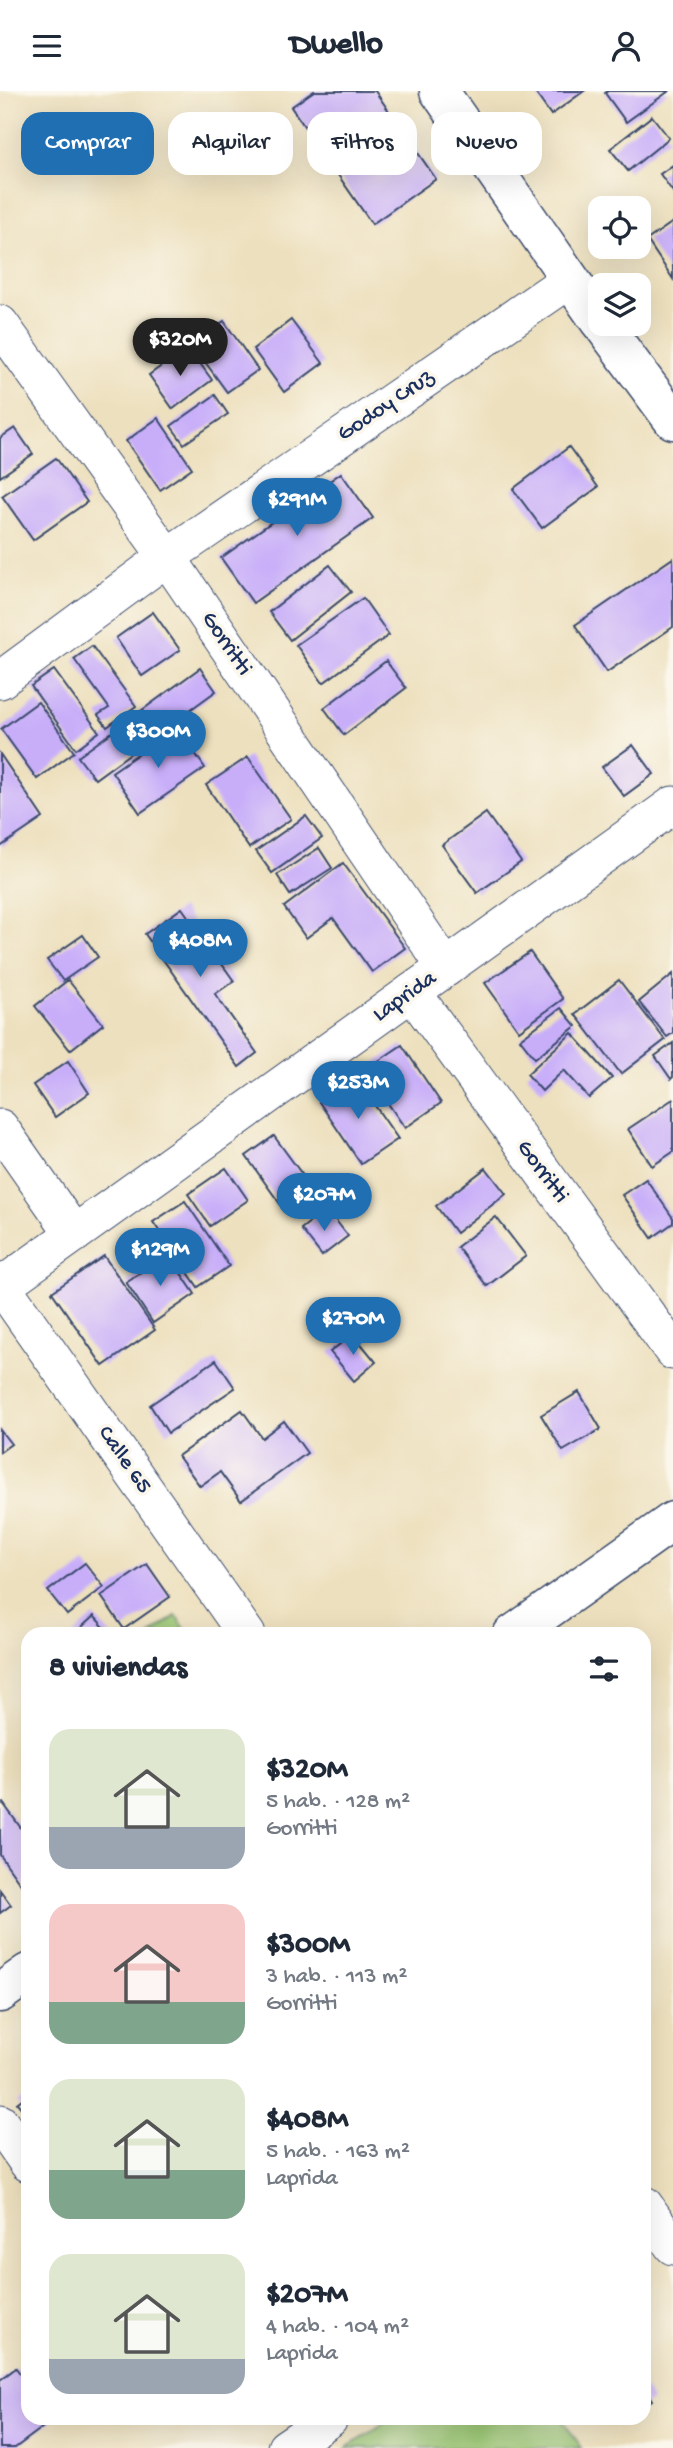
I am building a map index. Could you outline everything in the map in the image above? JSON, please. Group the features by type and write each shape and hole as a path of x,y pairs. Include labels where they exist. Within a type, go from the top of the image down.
{"main road":[{"path":"439,91 588,306"},
{"path":"611,336 673,420"},
{"path":"523,1627 673,1521"},
{"path":"0,1993 21,1978"}],"street":[{"name":"Godoy Cruz","path":"0,680 167,557 569,280"},
{"name":"Gorritti","path":"0,324 167,557 446,968"},
{"name":"Laprida","path":"1,1286 673,805"},
{"name":"Gorritti","path":"412,992 673,1351"},
{"path":"0,1128 74,1234"},
{"name":"Calle 65","path":"1,1286 241,1627"},
{"path":"0,2123 21,2153"},
{"path":"651,2215 673,2246"},
{"path":"286,2448 320,2425"}],"green space":[{"path":"176,1616 184,1627 161,1627"},
{"path":"381,2425 565,2425 582,2448 347,2448"}],"building":[{"path":"314,91 375,91 390,112 307,112 307,130 291,107"},
{"path":"534,91 584,91 551,115"},
{"path":"669,91 626,122 605,93"},
{"path":"652,116 669,138 628,171 610,149"},
{"path":"417,152 436,179 372,224 338,175 417,175"},
{"path":"673,165 673,192 660,174"},
{"path":"673,222 673,279 651,246 651,237"},
{"path":"291,320 323,363 284,392 253,349"},
{"path":"224,321 258,370 227,392 192,344"},
{"path":"188,347 212,380 173,409 149,375"},
{"path":"215,395 228,414 184,444 171,426"},
{"path":"158,418 192,468 160,490 126,441"},
{"path":"15,428 33,454 0,477 0,438"},
{"path":"569,447 598,487 542,528 513,489"},
{"path":"56,458 87,502 33,540 2,496"},
{"path":"341,473 373,518 253,603 221,558"},
{"path":"673,558 673,627 607,672 575,625"},
{"path":"330,565 351,592 290,640 269,612"},
{"path":"363,598 389,635 323,683 296,645"},
{"path":"153,612 180,650 142,676 116,638"},
{"path":"92,646 136,706 107,727 98,715 109,708 74,659"},
{"path":"386,661 406,688 344,735 324,708"},
{"path":"200,668 216,691 95,779 78,757"},
{"path":"54,670 99,732 76,749 31,686"},
{"path":"38,702 74,752 37,779 1,729"},
{"path":"177,727 205,768 140,813 112,772"},
{"path":"633,745 654,774 624,796 602,767"},
{"path":"0,754 43,818 0,847"},
{"path":"248,757 291,819 249,848 206,785"},
{"path":"486,813 521,862 477,893 442,845"},
{"path":"306,816 322,838 272,873 256,851"},
{"path":"319,848 332,868 290,895 277,875"},
{"path":"343,863 405,948 372,972 333,918 306,938 284,907"},
{"path":"182,908 234,981 215,994 257,1053 239,1067 145,934"},
{"path":"83,935 98,957 63,981 47,960"},
{"path":"530,952 563,999 519,1031 485,983"},
{"path":"673,974 673,1033 667,1037 639,1002"},
{"path":"68,980 103,1024 70,1050 35,1006"},
{"path":"619,980 665,1040 621,1074 575,1014"},
{"path":"561,1008 576,1026 535,1058 520,1039"},
{"path":"572,1033 612,1078 589,1098 564,1070 542,1091 527,1074"},
{"path":"673,1043 673,1077 671,1079 655,1056"},
{"path":"402,1045 441,1103 405,1128 365,1070"},
{"path":"68,1061 89,1093 55,1117 33,1085"},
{"path":"355,1077 398,1139 361,1164 319,1102"},
{"path":"673,1099 673,1152 652,1166 628,1129"},
{"path":"274,1136 312,1188 283,1208 246,1156"},
{"path":"226,1168 248,1200 210,1226 188,1194"},
{"path":"486,1168 506,1194 456,1233 436,1206"},
{"path":"646,1179 673,1218 673,1223 652,1238 622,1195"},
{"path":"185,1201 229,1266 198,1287 153,1222"},
{"path":"327,1209 348,1236 322,1256 301,1229"},
{"path":"496,1217 526,1256 487,1286 457,1247"},
{"path":"168,1254 195,1294 153,1323 126,1282"},
{"path":"104,1256 155,1330 103,1366 52,1292"},
{"path":"353,1334 376,1362 354,1381 330,1352"},
{"path":"216,1360 235,1388 168,1433 150,1405"},
{"path":"579,1392 601,1429 563,1451 541,1415"},
{"path":"242,1410 262,1438 284,1421 307,1453 241,1501 220,1472 200,1486 178,1456"},
{"path":"0,1430 11,1444 0,1452"},
{"path":"85,1563 104,1587 67,1615 48,1591"},
{"path":"147,1564 170,1597 127,1627 123,1627 101,1596"},
{"path":"94,1616 104,1627 82,1627"},
{"path":"3,1803 21,1828 21,1885 0,1855 0,1805"},
{"path":"0,1890 11,1905 0,1913"},
{"path":"16,2368 21,2375 21,2425 46,2425 15,2448 0,2448 0,2380"}]}
